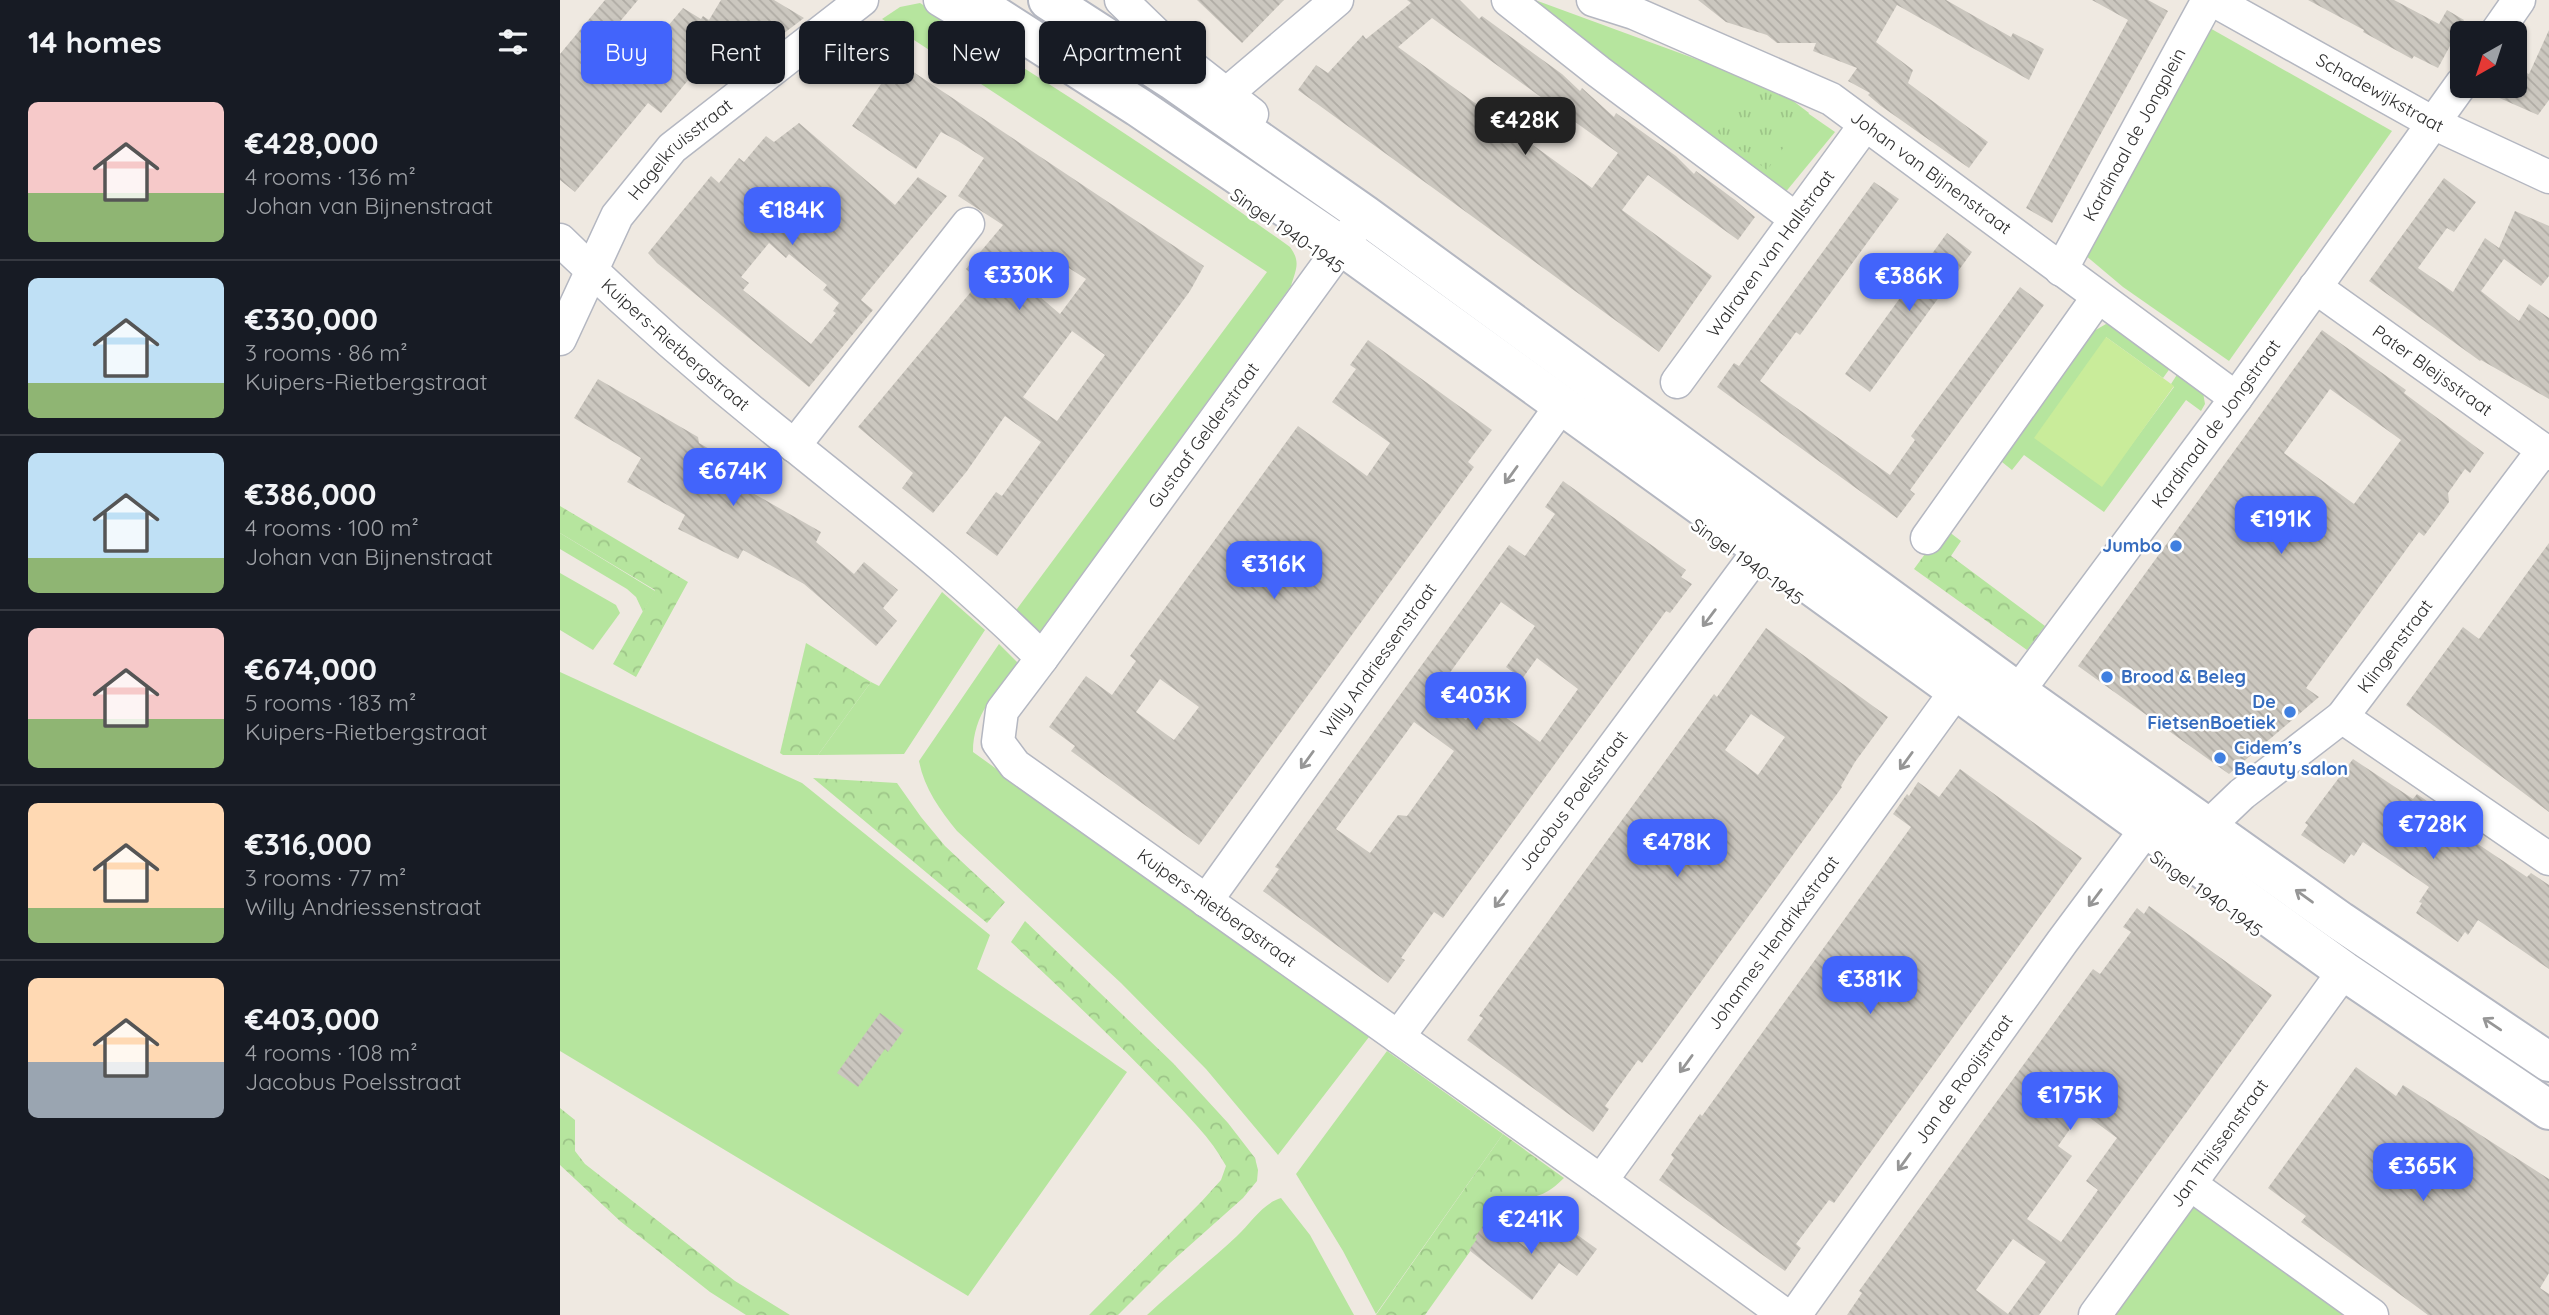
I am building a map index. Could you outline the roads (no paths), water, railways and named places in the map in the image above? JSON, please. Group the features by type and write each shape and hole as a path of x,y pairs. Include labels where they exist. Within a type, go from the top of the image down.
{"main road":[{"name":"Singel 1940-1945","path":"971,0 1139,107 1336,254 2015,697 2549,1062"},
{"name":"Singel 1940-1945","path":"1048,0 1172,80 1365,215 2015,697 2339,979 2549,1110"}],"street":[{"name":"Hagelkruisstraat","path":"560,339 617,216 672,148 862,0"},
{"name":"Singel 1940-1945","path":"940,0 1336,254 1551,420 2135,844 2339,979 2549,1131"},
{"name":"Singel 1940-1945","path":"1121,0 1183,60 1225,95 1625,382 2015,697 2220,815 2257,841 2260,864"},
{"path":"1225,95 1337,0"},
{"path":"1508,0 1599,72 1796,219"},
{"name":"Johan van Bijnenstraat","path":"1593,0 1634,13 1831,99 2236,398"},
{"name":"Schadewijkstraat","path":"2211,0 2435,124 2549,177"},
{"name":"Kardinaal de Jongplein","path":"2062,270 2211,0"},
{"path":"2504,21 2519,0"},
{"path":"2435,124 2452,98"},
{"name":"Kardinaal de Jongstraat","path":"2015,697 2435,124"},
{"name":"Walraven van Hallstraat","path":"1677,382 1866,125"},
{"name":"Gustaaf Gelderstraat","path":"1042,658 1365,215"},
{"path":"794,446 968,224"},
{"name":"Kuipers-Rietbergstraat","path":"560,240 613,292 1004,619 1042,658 1002,711 998,742 1015,765 1785,1315"},
{"name":"Pater Bleijsstraat","path":"2315,287 2546,452"},
{"path":"1927,538 2098,297"},
{"name":"Willy Andriessenstraat","path":"1206,901 1551,420"},
{"name":"Klingenstraat","path":"2220,815 2242,794 2342,716 2546,452"},
{"name":"Jacobus Poelsstraat","path":"1398,1037 1750,563"},
{"name":"Johannes Hendrikxstraat","path":"1601,1181 1947,705"},
{"path":"2342,716 2549,859"},
{"name":"Jan de Rooijstraat","path":"1795,1315 2135,844"},
{"name":"Jan Thijssenstraat","path":"2095,1315 2339,979"},
{"path":"2190,1184 2372,1315"}],"place":[{"name":"Jumbo","path":"2176,546"},
{"name":"Brood & Beleg","path":"2107,677"},
{"name":"De FietsenBoetiek","path":"2290,712"},
{"name":"Cidem’s Beauty salon","path":"2220,758"}]}
